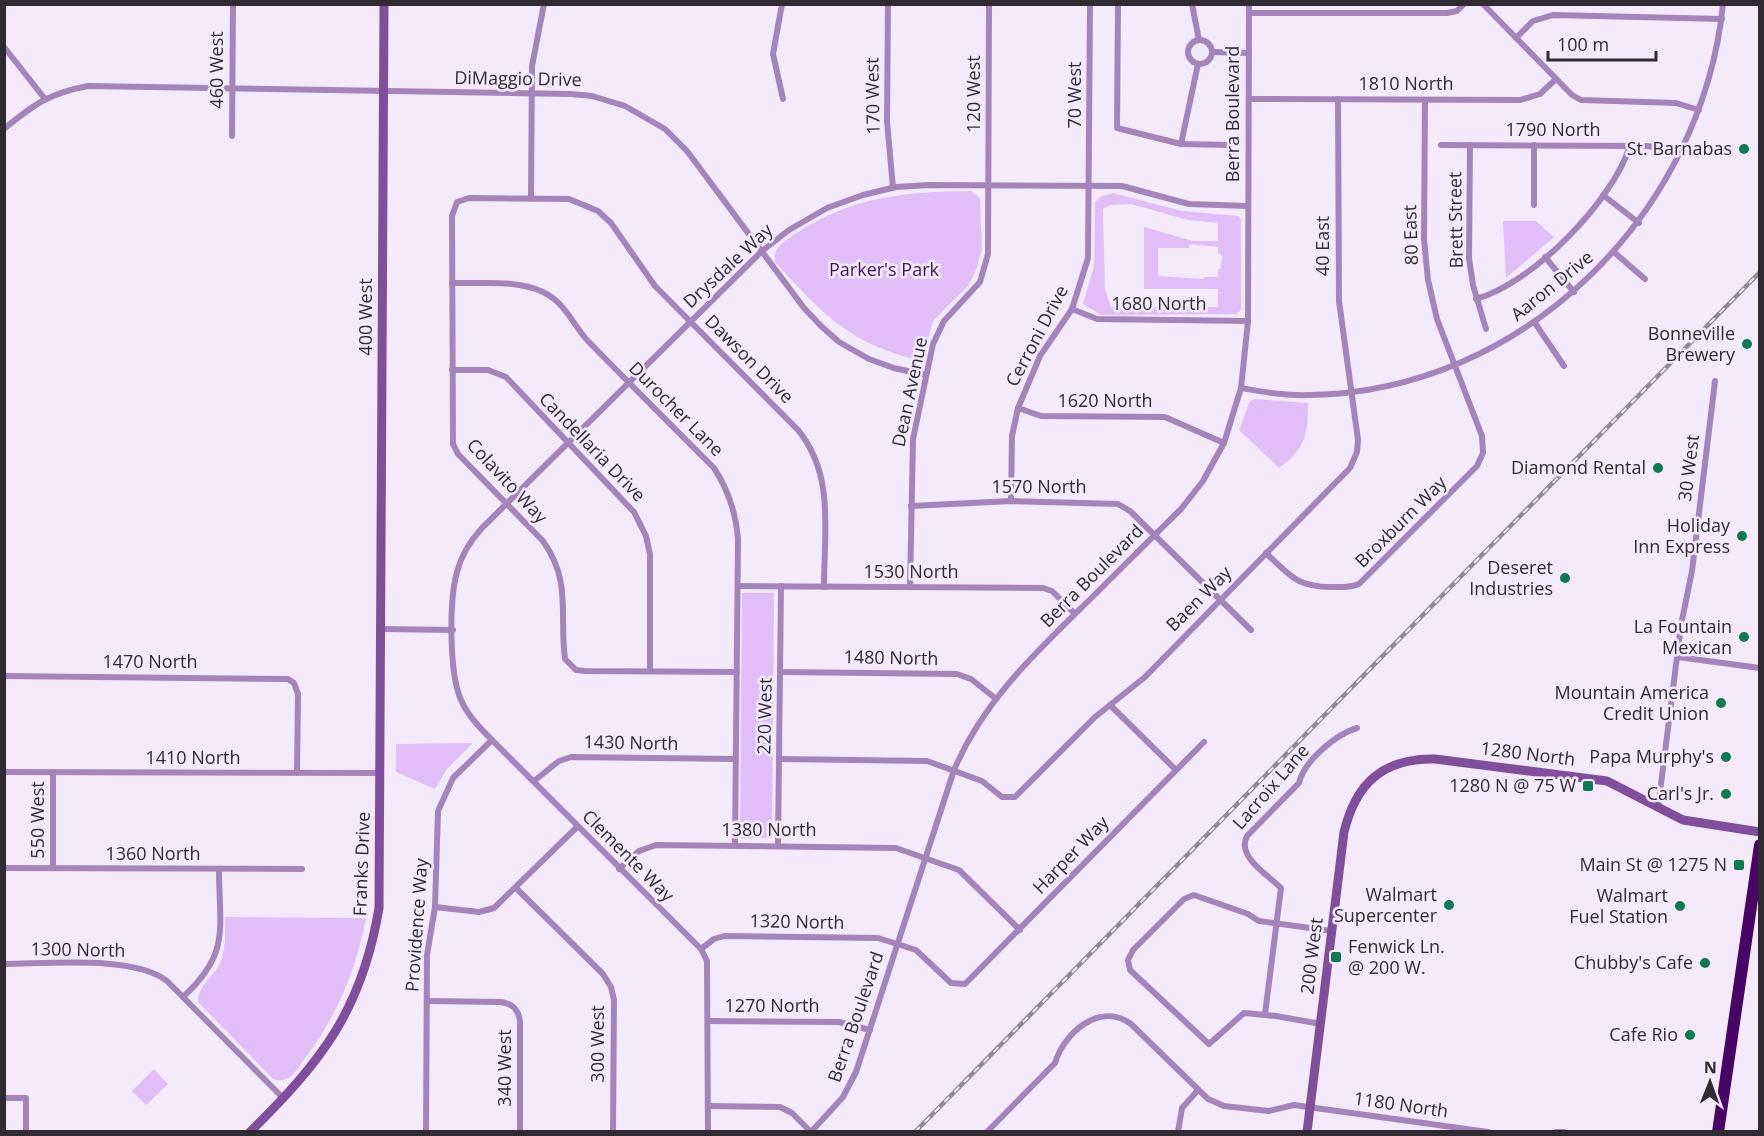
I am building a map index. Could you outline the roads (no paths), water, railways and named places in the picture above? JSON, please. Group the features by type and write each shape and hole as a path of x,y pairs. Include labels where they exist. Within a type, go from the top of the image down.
{"highway":[{"path":"1718,1131 1760,845"}],"street":[{"name":"460 West","path":"232,136 233,4"},
{"name":"400 West","path":"382,629 384,4"},
{"path":"531,198 532,66 544,4"},
{"path":"782,4 773,54 783,99"},
{"name":"170 West","path":"888,4 887,121 893,188"},
{"name":"120 West","path":"988,184 989,4"},
{"name":"70 West","path":"1090,4 1090,185"},
{"path":"1118,4 1117,128 1181,144 1229,145"},
{"path":"1192,4 1199,40"},
{"name":"Berra Boulevard","path":"811,1131 848,1090 870,1030 954,770 995,698 1022,666 1181,509 1214,462 1224,442 1241,388 1248,321 1249,4"},
{"path":"1249,13 1447,13 1457,11 1464,4"},
{"path":"1483,4 1556,79 1581,100 1677,102 1699,110"},
{"name":"Aaron Drive","path":"1241,388 1280,395 1351,392 1406,381 1454,365 1489,349 1534,323 1574,292 1615,253 1639,223 1672,171 1699,110 1713,65 1723,4"},
{"path":"1516,38 1533,21 1553,15 1722,19"},
{"path":"1199,40 1208,43 1212,52 1208,61 1198,64 1188,54 1190,45 1199,40"},
{"path":"4,47 45,99"},
{"path":"1212,52 1249,53"},
{"path":"1181,144 1198,64"},
{"name":"1810 North","path":"1249,99 1531,99 1556,79"},
{"name":"DiMaggio Drive","path":"4,129 58,92 88,86 532,93 592,96 625,106 656,123 687,151 804,308 839,342 883,365 926,375"},
{"name":"40 East","path":"1338,99 1338,274 1351,392"},
{"name":"80 East","path":"1425,100 1426,262 1437,319 1482,436 1483,453"},
{"name":"1790 North","path":"1441,145 1630,146 1665,149"},
{"name":"Brett Street","path":"1470,145 1469,258 1476,299 1486,329"},
{"path":"1534,145 1534,205"},
{"path":"1476,299 1505,287 1545,257 1603,195 1626,160 1630,146"},
{"name":"Drysdale Way","path":"453,630 455,583 463,557 476,535 762,251 789,230 827,208 893,188 988,184 1122,186 1204,206 1248,206"},
{"name":"Dean Avenue","path":"910,587 913,440 926,375 940,328 972,293 985,268 988,254 988,184"},
{"name":"Cerroni Drive","path":"1011,501 1012,436 1018,408 1040,356 1072,309 1088,258 1090,185"},
{"path":"1603,195 1639,223"},
{"name":"Dawson Drive","path":"457,202 470,198 569,199 598,211 611,223 656,286 798,430 813,451 822,476 825,494 824,587"},
{"name":"Colavito Way","path":"457,202 452,216 453,444 458,454 543,541 559,572 564,600 564,652 569,665 585,670 650,671"},
{"path":"1615,253 1645,279"},
{"path":"1545,257 1574,292"},
{"name":"Durocher Lane","path":"452,283 520,285 549,295 567,310 585,339 714,468 724,484 731,502 737,530 735,845"},
{"name":"1680 North","path":"1072,309 1097,319 1248,321"},
{"path":"1534,323 1564,366"},
{"name":"Candellaria Drive","path":"452,370 488,370 506,377 628,504 646,536 651,563 650,671"},
{"name":"30 West","path":"1658,808 1692,571 1715,381"},
{"name":"Baen Way","path":"954,770 982,781 997,794 1008,798 1021,793 1110,705 1145,676 1353,463 1358,440 1351,392"},
{"name":"1620 North","path":"1018,408 1041,416 1165,417 1224,442"},
{"name":"Broxburn Way","path":"1266,553 1292,578 1305,585 1346,587 1359,584 1477,466 1483,453"},
{"name":"1570 North","path":"911,506 1011,501 1113,502 1126,508 1251,630"},
{"name":"1530 North","path":"738,586 1043,588 1052,591 1075,614"},
{"name":"220 West","path":"778,845 781,586"},
{"path":"382,629 453,630"},
{"name":"Franks Drive","path":"250,1131 299,1083 335,1034 351,1003 369,954 380,892 382,629"},
{"name":"Clemente Way","path":"453,630 453,672 457,690 470,717 701,950 709,970 708,1131"},
{"path":"1678,657 1760,668"},
{"path":"650,671 737,672"},
{"name":"1480 North","path":"780,672 957,674 971,679 995,698"},
{"name":"1470 North","path":"4,676 280,677 294,683 298,699 297,773"},
{"path":"1110,705 1176,770"},
{"name":"Lacroix Lane","path":"1265,1014 1281,888 1244,852 1243,844 1246,836 1299,783 1302,772 1317,756 1341,732 1357,728"},
{"name":"Providence Way","path":"426,1131 427,955 435,907 437,823 442,799 459,772 492,740"},
{"name":"Harper Way","path":"958,985 970,980 1204,742"},
{"name":"1430 North","path":"534,781 559,761 571,757 736,759"},
{"path":"779,759 916,760 937,763 954,770"},
{"name":"1280 North","path":"1390,767 1408,761 1435,759 1601,780 1620,786 1658,808 1690,822 1760,832"},
{"name":"200 West","path":"1306,1131 1348,815 1365,785 1390,767"},
{"name":"1410 North","path":"4,772 381,773"},
{"name":"550 West","path":"53,772 53,868"},
{"path":"435,907 487,911 497,906 577,827"},
{"name":"1380 North","path":"619,869 639,851 656,844 882,846 925,857 959,870 1020,930"},
{"name":"1360 North","path":"4,868 302,869"},
{"path":"219,869 217,952 206,974 183,997 284,1099"},
{"name":"300 West","path":"516,888 603,974 611,987 614,1000 613,1131"},
{"path":"1321,1024 1265,1014 1244,1013 1209,1044 1130,970 1128,960 1133,950 1189,896 1200,896 1248,914 1259,921 1332,931"},
{"name":"1320 North","path":"701,950 714,939 729,936 872,938 920,952 951,983 958,985"},
{"name":"1300 North","path":"4,964 131,965 160,975 183,997"},
{"name":"340 West","path":"427,1001 500,1002 514,1007 520,1022 519,1131"},
{"name":"1180 North","path":"987,1131 1055,1063 1059,1049 1089,1020 1100,1016 1117,1016 1131,1024 1209,1100 1224,1106 1269,1111 1294,1105 1488,1131"},
{"name":"1270 North","path":"709,1021 839,1022 870,1030"},
{"path":"1178,1131 1182,1108 1198,1090"},
{"path":"4,1098 26,1098 26,1131"},
{"path":"708,1106 780,1107 792,1113 811,1131"},
{"path":"1557,1131 1564,1131"}],"railway":[{"path":"915,1132 1760,272"}],"place":[{"name":"St. Barnabas","path":"1744,149"},
{"name":"Bonneville Brewery","path":"1747,344"},
{"name":"Diamond Rental","path":"1658,468"},
{"name":"Holiday Inn Express","path":"1742,536"},
{"name":"Deseret Industries","path":"1565,578"},
{"name":"La Fountain Mexican","path":"1744,637"},
{"name":"Mountain America Credit Union","path":"1721,703"},
{"name":"Papa Murphy's","path":"1726,757"},
{"name":"1280 N @ 75 W","path":"1588,786"},
{"name":"Carl's Jr.","path":"1726,794"},
{"name":"Main St @ 1275 N","path":"1739,865"},
{"name":"Walmart Supercenter","path":"1449,905"},
{"name":"Walmart Fuel Station","path":"1680,906"},
{"name":"Fenwick Ln. @ 200 W.","path":"1336,957"},
{"name":"Chubby's Cafe","path":"1705,963"},
{"name":"Cafe Rio","path":"1690,1035"}],"park label":[{"name":"Parker's Park","path":"884,270"}]}
